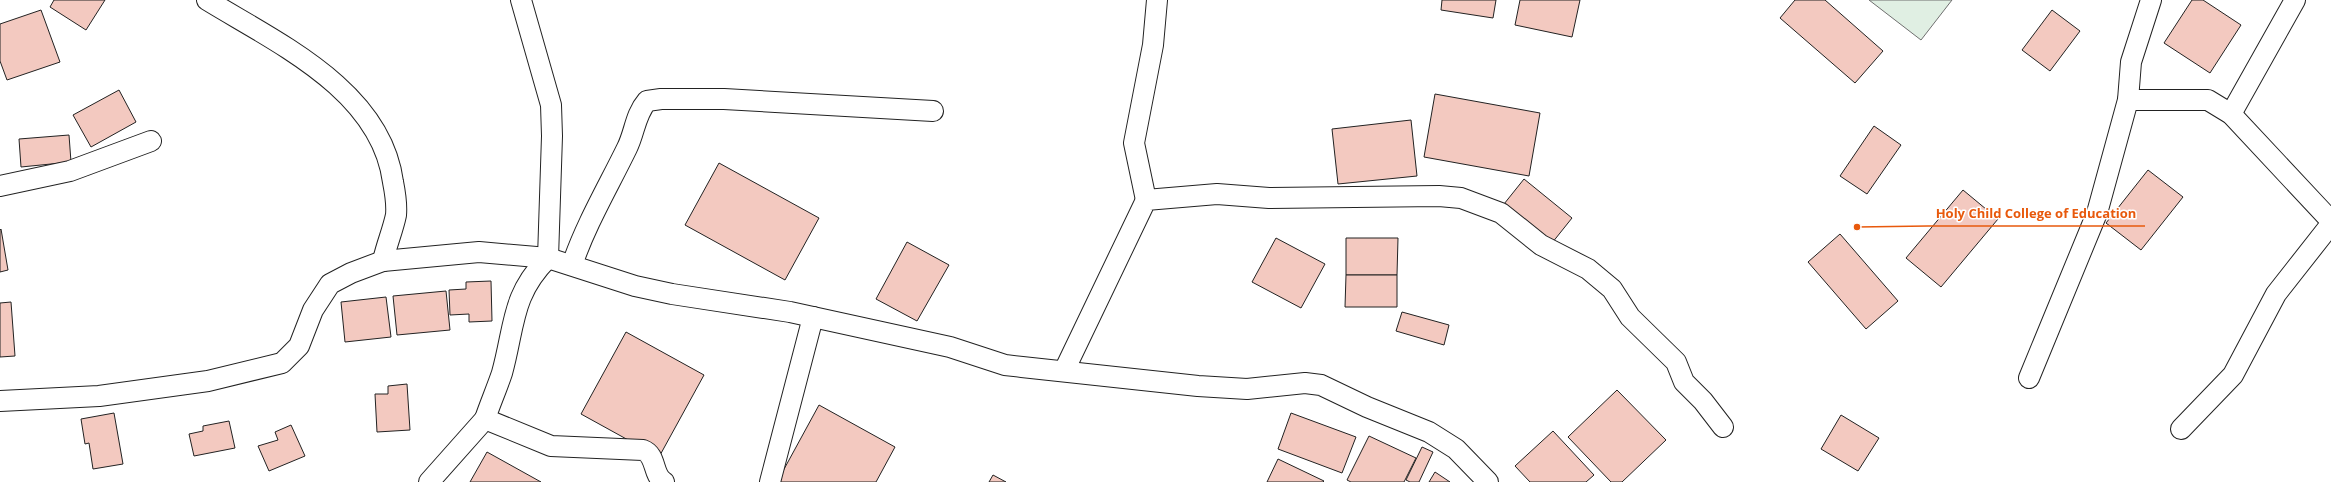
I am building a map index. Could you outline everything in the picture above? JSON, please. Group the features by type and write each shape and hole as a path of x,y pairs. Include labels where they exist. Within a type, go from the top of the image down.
{"street":[{"path":"207,0 317,68 363,114 380,139 389,160 395,192 396,214 383,261"},
{"path":"429,482 485,419 502,373 510,328 520,297 532,274 548,258 552,136 551,105 521,0"},
{"path":"1064,371 1146,200 1134,144 1153,45 1157,0"},
{"path":"2029,378 2098,213 2128,100 2131,62 2151,0"},
{"path":"2231,114 2295,0"},
{"path":"572,265 580,243 627,148 636,118 647,101 661,99 724,99 933,111"},
{"path":"2128,100 2208,100 2231,114 2331,223 2276,294 2233,375 2181,429"},
{"path":"0,186 70,171 151,141"},
{"path":"1146,200 1217,194 1269,198 1392,195 1462,198 1482,204 1501,213 1546,248 1554,250 1588,269 1612,289 1630,317 1676,362 1684,382 1703,401 1723,427"},
{"path":"0,401 99,396 208,382 282,363 299,346 313,310 330,284 351,273 383,261 479,252 548,258 635,286 672,294 814,317 950,347 1005,365 1064,371 1138,382 1219,388 1247,389 1305,383 1321,385 1367,407 1429,432 1456,449 1488,482"},
{"path":"770,482 814,317"},
{"path":"485,419 551,446 637,448 646,451 652,457 659,479 664,482"}],"green space":[{"path":"1869,0 1952,0 1921,40"}],"building":[{"path":"54,0 105,0 86,30 50,7"},
{"path":"1442,0 1496,0 1493,18 1441,10"},
{"path":"1520,0 1580,0 1572,37 1515,25"},
{"path":"1795,0 1825,0 1883,51 1855,83 1780,18"},
{"path":"2192,0 2203,0 2241,25 2210,73 2164,43"},
{"path":"41,10 60,62 7,80 0,61 0,24"},
{"path":"2052,10 2080,31 2050,71 2022,50"},
{"path":"119,90 136,122 91,147 73,115"},
{"path":"1435,94 1540,113 1529,176 1424,157"},
{"path":"1411,120 1417,176 1338,184 1332,129"},
{"path":"1874,126 1901,145 1867,194 1840,176"},
{"path":"69,135 71,162 21,167 19,139"},
{"path":"719,163 819,218 785,280 685,225"},
{"path":"2148,170 2183,197 2141,250 2106,223"},
{"path":"1524,179 1572,218 1548,248 1500,209"},
{"path":"1963,190 1998,219 1941,287 1906,258"},
{"path":"1,229 8,270 0,272 0,230"},
{"path":"1840,234 1898,301 1866,329 1808,262"},
{"path":"1276,238 1325,264 1301,308 1252,282"},
{"path":"1346,238 1398,238 1397,275 1346,275"},
{"path":"907,242 949,265 917,321 876,299"},
{"path":"1346,275 1397,275 1397,307 1345,307"},
{"path":"491,281 492,321 469,322 469,314 450,315 449,290 466,289 466,282"},
{"path":"446,291 450,330 397,335 393,296"},
{"path":"386,297 391,337 345,342 341,302"},
{"path":"11,302 15,356 0,357 0,303"},
{"path":"1402,312 1449,325 1444,345 1396,331"},
{"path":"626,332 704,375 659,457 581,414"},
{"path":"407,384 410,430 377,432 375,394 388,394 388,386"},
{"path":"1617,390 1666,440 1622,482 1611,482 1568,437"},
{"path":"819,405 895,447 876,482 777,482"},
{"path":"114,413 123,464 93,469 89,443 85,444 81,419"},
{"path":"1291,413 1356,437 1342,473 1278,449"},
{"path":"1841,415 1879,438 1858,471 1821,449"},
{"path":"229,421 235,448 194,456 189,434 203,431 203,426"},
{"path":"291,425 305,456 269,471 258,446 278,440 275,432"},
{"path":"1553,431 1594,475 1586,482 1530,482 1515,466"},
{"path":"1369,436 1416,458 1404,482 1351,482 1347,480"},
{"path":"1422,447 1433,452 1419,482 1410,482 1406,480"},
{"path":"487,452 541,482 470,482"},
{"path":"1278,459 1324,481 1267,482"},
{"path":"1435,472 1450,482 1429,482"},
{"path":"993,475 1006,482 989,482"}],"place":[{"name":"Holy Child College of Education","path":"1857,227"}]}
